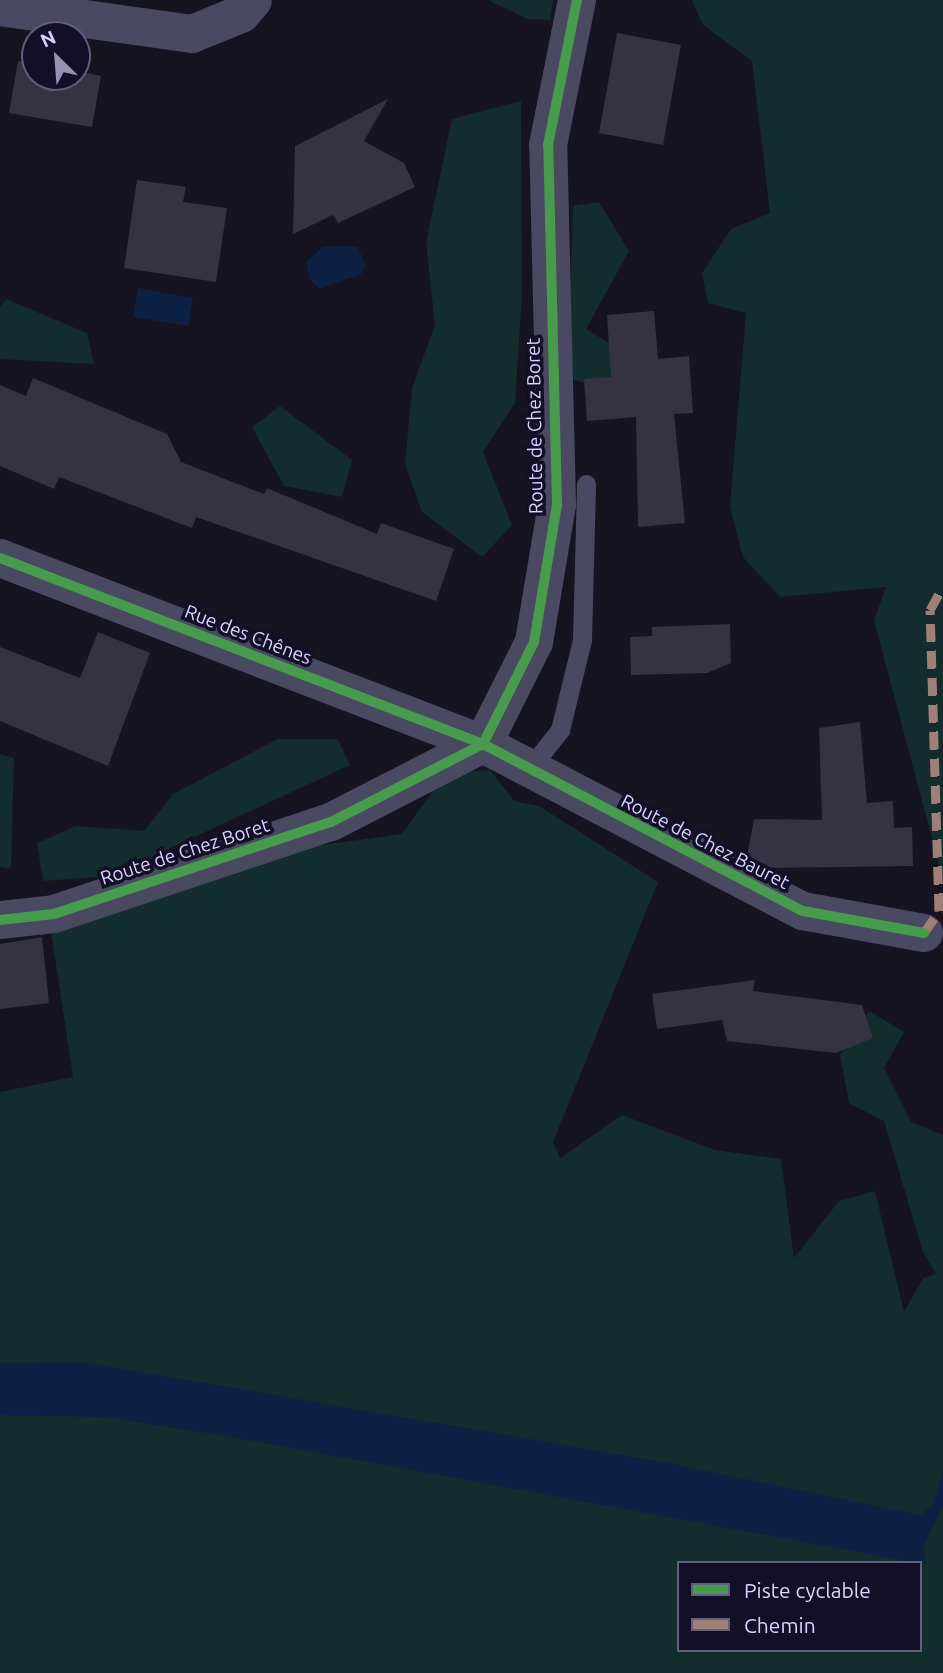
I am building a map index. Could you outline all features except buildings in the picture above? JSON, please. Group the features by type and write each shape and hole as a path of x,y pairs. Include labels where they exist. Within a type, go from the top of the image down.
{"street":[{"path":"0,7 192,34 241,14 253,0"},
{"name":"Route de Chez Boret","path":"0,920 54,914 331,822 483,744 534,642 556,504 548,145 577,0"},
{"name":"Rue des Chênes","path":"0,558 483,744"},
{"name":"Route de Chez Bauret","path":"483,744 803,911 924,933"}],"lane":[{"path":"529,769 560,730 582,640 586,484"}],"green space":[{"path":"488,0 553,0 550,20 527,19"},
{"path":"692,0 943,0 943,880 874,620 886,587 780,597 743,557 730,507 746,313 708,303 702,273 731,229 770,213 752,61 703,25"},
{"path":"521,101 522,296 515,403 483,452 512,525 482,557 422,512 405,464 412,388 435,325 426,242 452,119"},
{"path":"599,202 629,251 586,329 637,361 607,387 573,380 569,331 573,206"},
{"path":"6,299 87,333 94,364 0,359 0,307"},
{"path":"280,406 352,460 342,497 284,486 252,427"},
{"path":"278,739 338,739 350,765 110,876 43,881 37,843 76,826 144,831 173,794"},
{"path":"0,754 14,758 11,869 0,867"},
{"path":"490,770 514,801 539,806 658,882 553,1142 560,1158 622,1115 715,1150 781,1159 794,1258 839,1201 875,1191 904,1312 923,1278 936,1274 923,1252 884,1121 849,1103 840,1055 869,1011 904,1032 884,1068 911,1122 943,1135 943,1673 0,1673 0,1092 73,1077 51,931 241,856 402,834 446,773"}],"water":[{"path":"323,247 358,247 366,266 361,274 320,289 310,280 306,262"},
{"path":"138,288 193,298 188,326 133,317"},
{"path":"83,1362 663,1462 920,1515 933,1506 943,1471 943,1507 923,1546 926,1562 907,1561 226,1436 103,1417 0,1415 0,1363"}],"marked path":[{"path":"924,933 939,911 930,610 943,587"}],"cycle path":[{"path":"0,920 54,914 331,822 483,744 534,642 557,504 548,145 577,0"},
{"path":"0,558 483,744 803,911 924,933"}]}
